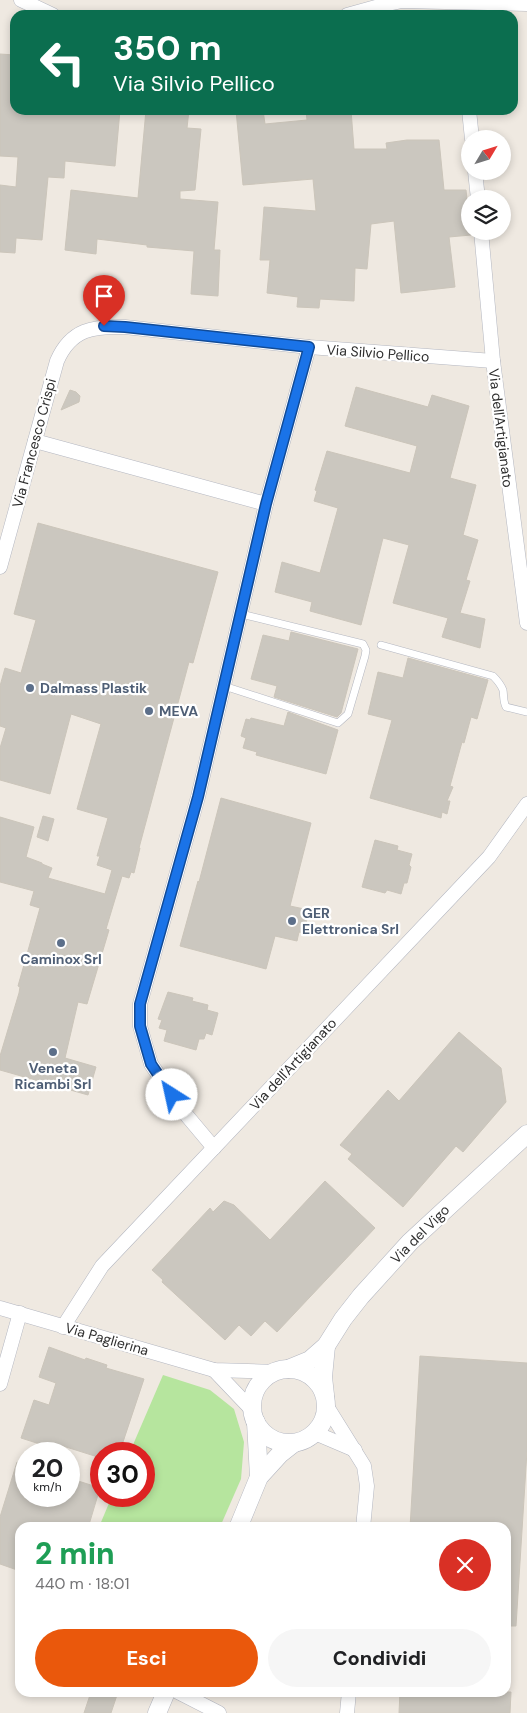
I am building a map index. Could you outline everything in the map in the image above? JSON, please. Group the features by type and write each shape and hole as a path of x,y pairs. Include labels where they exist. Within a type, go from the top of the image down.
{"street":[{"path":"21,0 42,10"},
{"path":"365,10 403,1 460,9 527,4"},
{"path":"470,115 471,130"},
{"name":"Via dell'Artigianato","path":"482,240 493,362 527,623"},
{"name":"Via Silvio Pellico","path":"62,349 77,335 87,330 104,326 309,347 493,362"},
{"path":"214,1148 183,1111 151,1064 140,1026 140,1004 198,797 266,504 309,347"},
{"name":"Via Francesco Crispi","path":"0,567 57,361 62,349"},
{"path":"35,441 266,504"},
{"name":"Via dell'Artigianato","path":"63,1327 102,1266 488,857 527,804"},
{"name":"Via del Vigo","path":"282,1371 310,1360 326,1346 343,1319 361,1296 410,1242 527,1134"},
{"name":"Via Paglierina","path":"0,1308 214,1370 282,1371"},
{"path":"0,1384 20,1313"},
{"name":"Via del Vigo","path":"325,1402 323,1377 326,1346"},
{"path":"214,1370 254,1417 262,1432 282,1443 294,1443 305,1440 315,1433 322,1424 326,1412 321,1387 301,1371 282,1371 265,1378 257,1388 253,1399 254,1417 259,1477"},
{"path":"325,1402 364,1466 367,1486 364,1522"},
{"path":"315,1433 355,1450"},
{"path":"240,1522 259,1477 280,1454 294,1443"},
{"path":"157,1713 164,1697"},
{"path":"188,1697 219,1713"},
{"path":"347,1713 349,1697"}],"lane":[{"path":"224,686 338,723 348,714 366,650 363,644 241,614"},
{"path":"381,645 493,676 503,691 503,702 506,707 527,712"}],"green space":[{"path":"163,1375 210,1390 234,1409 244,1442 241,1479 222,1522 101,1522 107,1507 155,1507 155,1442 134,1442"}],"building":[{"path":"0,54 10,55 10,115 120,115 115,166 65,161 64,178 48,177 42,240 16,238 15,253 0,252 0,185 16,187 18,157 0,156"},
{"path":"146,115 188,115 187,128 201,129 195,190 180,191 180,199 218,202 214,250 220,250 218,296 191,294 194,251 147,247 147,245 97,239 96,254 65,250 71,190 138,198"},
{"path":"236,115 264,115 265,124 307,120 306,115 351,115 354,149 387,149 386,143 407,140 439,140 444,190 461,190 461,236 449,237 455,287 401,293 394,221 371,224 367,269 355,268 354,301 320,299 319,308 297,307 298,297 267,293 270,260 260,260 264,207 316,211 313,179 243,185"},
{"path":"356,387 428,407 432,395 469,406 450,478 476,485 463,535 478,540 466,580 470,581 460,613 485,619 480,648 442,637 448,618 393,603 409,545 383,538 361,625 310,611 312,602 275,592 282,562 320,573 338,508 314,501 317,491 315,490 327,451 410,473 417,446 345,426"},
{"path":"70,390 80,396 79,402 61,410"},
{"path":"38,523 218,572 193,663 189,662 134,873 131,872 129,878 122,876 106,929 109,930 87,1004 78,1002 65,1058 96,1067 88,1095 0,1070 0,1056 19,993 20,987 18,986 40,908 30,905 34,891 0,882 0,817 34,827 26,857 52,868 48,878 105,894 112,870 97,865 100,856 97,856 108,818 77,809 101,724 71,714 50,794 0,780 0,748 6,728 0,726 0,686 5,668 21,673 36,620 14,614"},
{"path":"291,632 358,649 341,713 337,717 274,697 277,686 251,679 263,635 289,641"},
{"path":"408,658 488,680 477,719 471,717 464,743 462,742 450,786 453,787 447,801 450,801 447,814 442,812 441,818 370,798 392,720 368,714 378,672 403,678"},
{"path":"288,712 338,730 326,774 256,755 257,752 243,748 246,738 241,736 246,719 250,720 251,718 284,726"},
{"path":"221,798 311,823 290,906 309,910 304,933 299,932 297,941 275,936 266,969 180,946"},
{"path":"43,816 54,819 48,841 37,837"},
{"path":"375,840 398,846 397,850 412,854 407,883 404,883 401,894 387,890 385,893 362,887"},
{"path":"168,992 193,998 192,1001 208,1005 207,1010 218,1013 212,1035 206,1033 204,1039 199,1039 196,1050 164,1041 167,1030 159,1028 162,1020 158,1019"},
{"path":"459,1032 501,1068 506,1102 463,1152 456,1146 403,1207 348,1159 352,1154 340,1145 388,1090 399,1101"},
{"path":"325,1181 375,1228 277,1332 265,1321 251,1336 239,1325 225,1340 162,1282 163,1280 152,1270 210,1208 213,1212 224,1201 234,1205 270,1240"},
{"path":"49,1347 85,1360 86,1358 107,1365 106,1368 144,1379 123,1442 90,1442 90,1455 80,1451 80,1442 34,1442 21,1438 34,1400 49,1405 56,1383 39,1377"},
{"path":"420,1356 527,1363 527,1451 516,1626 511,1626 511,1522 410,1522"},
{"path":"15,1468 15,1507 80,1507 80,1482 90,1485 90,1507 94,1507 90,1522 15,1522 15,1569 0,1564 0,1517"},
{"path":"89,1697 116,1697 111,1713 84,1713"},
{"path":"400,1697 511,1697 510,1713 399,1713"}],"place":[{"name":"Dalmass Plastik","path":"30,688"},
{"name":"MEVA","path":"149,711"},
{"name":"GER Elettronica Srl","path":"292,921"},
{"name":"Caminox Srl","path":"61,943"},
{"name":"Veneta Ricambi Srl","path":"53,1052"}],"route":[{"path":"104,326 309,347 266,504 198,797 140,1004 140,1026 151,1064 172,1095"}]}
